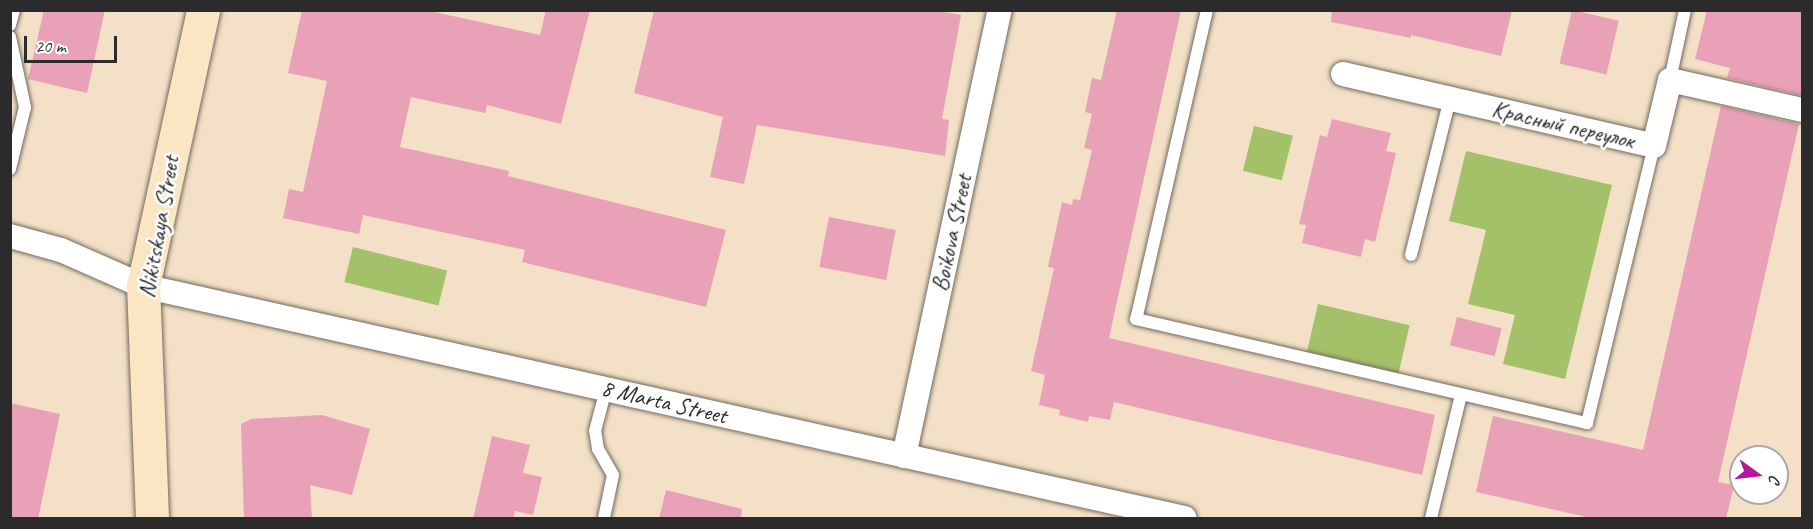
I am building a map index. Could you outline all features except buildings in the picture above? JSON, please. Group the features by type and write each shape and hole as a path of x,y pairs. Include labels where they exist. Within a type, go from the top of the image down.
{"street":[{"name":"Nikitskaya Street","path":"152,519 143,286 203,10"},
{"name":"Boikova Street","path":"904,456 1000,10"},
{"name":"Красный переулок","path":"1343,74 1654,146 1670,80"},
{"path":"1670,80 1803,110"},
{"name":"8 Marta Street","path":"10,236 61,250 143,286 1184,519"}],"lane":[{"path":"10,25 14,10"},
{"path":"1207,10 1136,319 1587,423 1654,146"},
{"path":"1670,80 1685,10"},
{"path":"10,37 25,107 10,169"},
{"path":"1411,255 1450,99"},
{"path":"604,519 613,475 598,449 595,431 606,389"},
{"path":"1431,519 1461,394"}],"green space":[{"path":"1254,126 1293,136 1282,180 1243,171"},
{"path":"1466,151 1612,185 1565,379 1503,364 1515,315 1468,304 1486,230 1449,221"},
{"path":"353,247 447,270 438,305 344,282"},
{"path":"1318,304 1410,325 1399,373 1307,352"}]}
